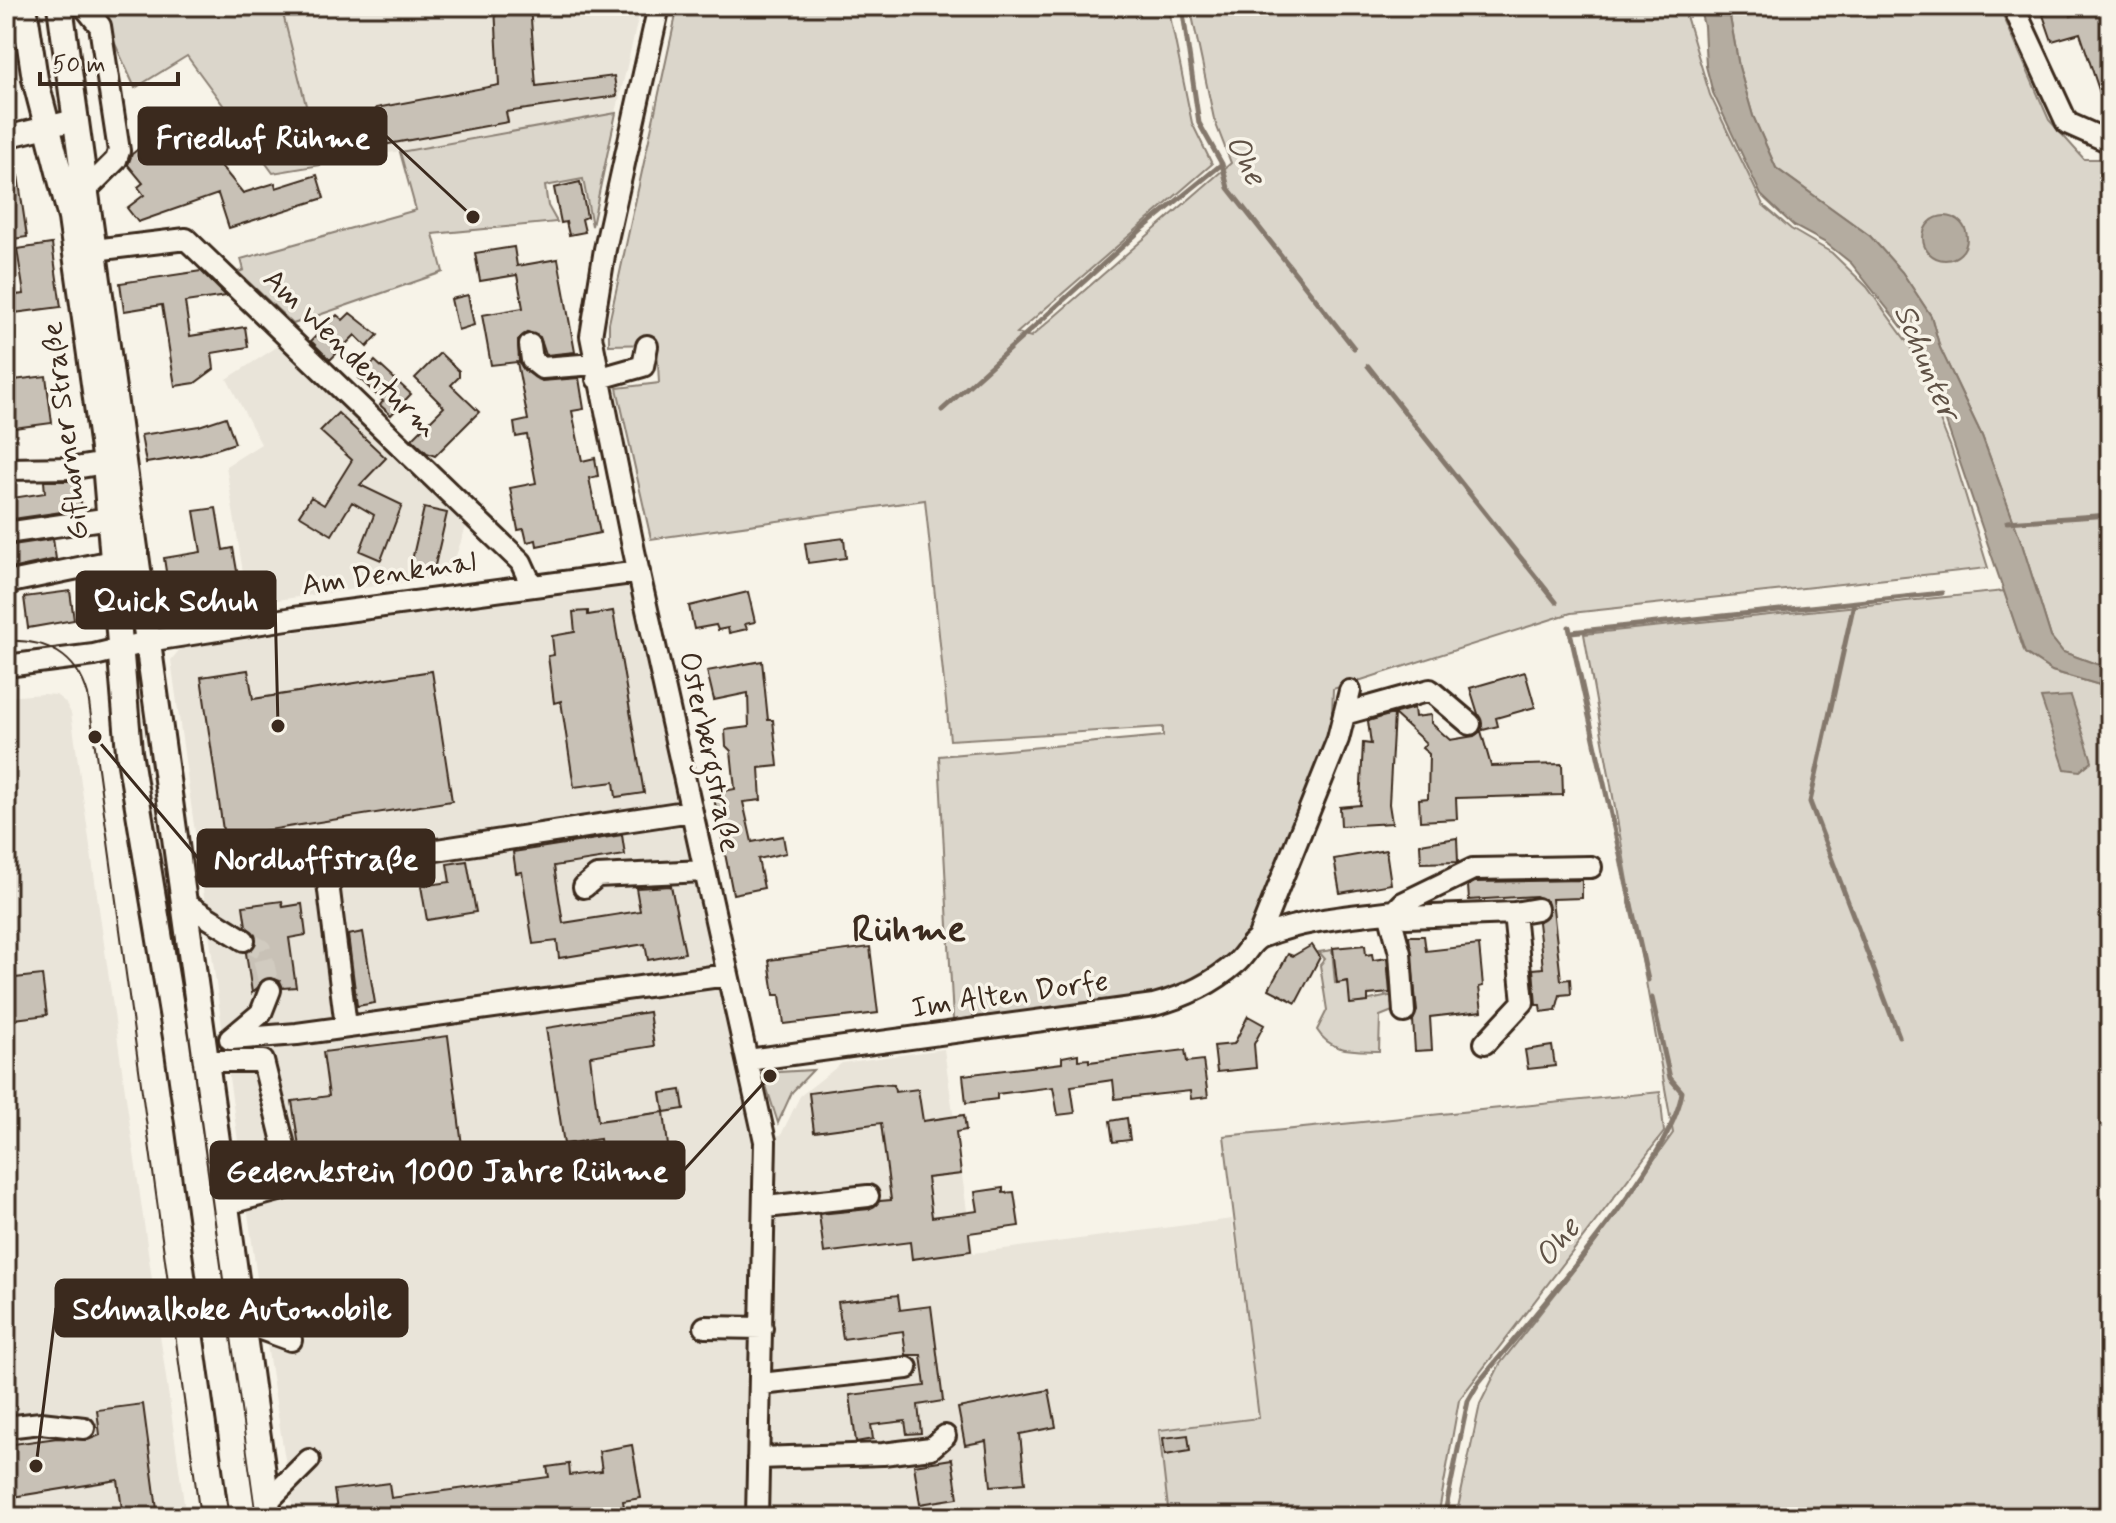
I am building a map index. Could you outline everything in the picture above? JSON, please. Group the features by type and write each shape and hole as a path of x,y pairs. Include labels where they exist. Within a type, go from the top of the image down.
{"main road":[{"name":"Gifhorner Straße","path":"24,6 35,79 71,218 105,463 148,642 268,1509"},
{"name":"Gifhorner Straße","path":"60,6 94,250 120,517 112,561 119,650 146,872 176,1037 243,1517"}],"street":[{"path":"84,6 100,26 119,151 116,160 85,191"},
{"name":"Osterbergstraße","path":"659,6 597,290 591,336 639,572 765,1141 766,1207 757,1517"},
{"path":"2013,6 2067,123 2105,137"},
{"path":"6,137 75,120"},
{"name":"Am Wendenturm","path":"94,250 186,239 521,562 531,584"},
{"path":"530,345 532,360 542,368 596,371 643,366 647,346"},
{"path":"6,469 75,468 105,463"},
{"path":"6,533 120,517"},
{"path":"6,583 112,561"},
{"name":"Am Denkmal","path":"6,666 531,584 639,572"},
{"path":"1344,714 1430,690 1470,724"},
{"name":"Im Alten Dorfe","path":"748,1060 1154,1005 1215,979 1242,958 1258,938 1332,754 1350,691"},
{"path":"346,1026 326,867 691,811"},
{"path":"1258,938 1344,917 1392,911 1473,869 1591,867"},
{"path":"584,887 597,876 704,871"},
{"path":"183,902 244,940"},
{"path":"1392,911 1406,917 1514,913 1537,909"},
{"path":"1392,911 1400,953 1404,1012"},
{"path":"1485,1043 1523,1002 1514,913"},
{"path":"231,1039 727,975"},
{"path":"205,1056 261,1013 270,990"},
{"path":"205,1056 263,1061 294,1186 226,1204"},
{"path":"766,1207 868,1196"},
{"path":"240,1316 294,1305"},
{"path":"240,1316 291,1340"},
{"path":"705,1327 762,1328"},
{"path":"761,1384 907,1368"},
{"path":"6,1427 41,1423 84,1428"},
{"path":"758,1458 907,1451 931,1448 945,1436"},
{"path":"268,1509 309,1460"}],"shaded area":[{"path":"98,6 281,6 321,165 273,173 187,56 135,88"},
{"path":"281,6 641,6 616,113 321,165"},
{"path":"678,6 1168,6 1192,123 1212,164 1017,333 1031,337 1231,163 1214,119 1190,6 1683,6 1710,95 1763,205 1791,229 1832,253 1867,287 1910,346 1951,448 1988,568 1571,613 1333,689 1331,739 1249,937 1232,957 1201,979 1163,994 953,1020 939,756 1163,736 1163,727 950,740 925,500 651,539 617,388 659,383 657,344 609,345 609,323"},
{"path":"1728,6 1999,6 2049,120 2084,159 2110,159 2110,669 2063,652 2051,637 2022,544 1982,436 1940,348 1931,316 1902,272 1870,236 1776,168 1753,116 1739,67"},
{"path":"616,113 592,226 583,179 545,186 548,206 557,222 433,234 443,272 293,324 238,272 244,270 241,259 416,210 400,152"},
{"path":"280,345 467,524 449,576 248,604 226,466 261,444 227,379"},
{"path":"632,584 738,1062 750,1137 781,1135 800,1096 842,1063 944,1049 973,1253 1232,1219 1259,1419 1158,1429 1169,1517 294,1517 261,1307 171,660 181,648"},
{"path":"2004,591 2025,653 2052,671 2110,688 2110,1517 1456,1517 1480,1404 1500,1364 1593,1246 1673,1133 1584,634"},
{"path":"56,695 65,702 71,713 186,1517 6,1517 6,697"},
{"path":"1332,950 1335,983 1348,981 1351,1004 1394,995 1395,1010 1380,1016 1379,1051 1336,1046 1317,1030 1327,1010 1320,965 1325,959 1319,952"},
{"path":"813,1070 792,1092 778,1123 762,1073"},
{"path":"1660,1092 1664,1132 1459,1400 1438,1517 1169,1517 1159,1430 1259,1418 1224,1136"}],"water":[{"name":"Schunter","path":"1699,6 1728,6 1739,67 1753,116 1776,168 1870,236 1902,272 1931,316 1940,348 1982,436 2022,544 2051,637 2063,652 2110,669 2110,688 2052,671 2025,653 1943,413 1905,331 1851,263 1826,243 1794,226 1761,195 1713,93 1706,66 1704,26"},
{"path":"1945,216 1960,223 1967,238 1960,253 1945,260 1930,253 1923,238 1930,223"},
{"path":"2071,696 2092,761 2080,771 2065,769 2041,698"}],"building":[{"path":"495,6 530,6 536,86 614,76 617,96 506,112 508,122 383,145 376,108 499,85"},
{"path":"2110,6 2110,114 2107,114 2080,33 2052,41 2043,15 2068,7 2071,16"},
{"path":"177,118 192,136 195,134 243,193 275,183 276,188 317,175 324,198 229,228 218,194 138,222 127,208 144,195 138,187 143,183 128,165 132,154"},
{"path":"15,155 27,237 6,240 6,156"},
{"path":"580,182 587,217 582,219 585,232 569,235 566,222 561,223 554,188"},
{"path":"52,244 61,307 6,314 6,296 24,294 17,249"},
{"path":"514,247 517,266 558,259 575,352 546,355 540,337 528,332 518,341 519,362 524,370 542,381 579,378 584,409 572,411 582,461 595,458 598,476 589,478 600,533 537,546 536,540 527,542 524,529 518,530 510,488 536,483 527,435 516,437 514,423 528,420 517,362 491,365 482,315 523,308 517,275 480,281 475,253"},
{"path":"201,271 226,296 185,302 190,336 245,327 248,347 212,353 214,369 195,383 175,386 162,305 124,311 120,283"},
{"path":"468,295 474,325 458,330 451,299"},
{"path":"350,313 378,335 367,347 355,335 330,360 311,341 337,315 343,320"},
{"path":"440,353 459,371 459,377 451,385 479,412 435,456 412,439 444,407 415,378"},
{"path":"375,361 411,394 391,415 380,405 383,401 359,378"},
{"path":"46,376 52,423 6,429 6,381"},
{"path":"338,413 386,458 360,485 402,505 381,560 360,551 374,515 352,502 332,535 299,515 311,497 324,505 352,460 320,431"},
{"path":"226,417 235,443 201,454 146,463 141,435 199,426"},
{"path":"44,481 78,481 82,509 6,520 6,499 45,493"},
{"path":"216,508 223,550 233,548 238,577 168,585 164,558 201,552 194,511"},
{"path":"424,508 447,513 433,574 410,569"},
{"path":"844,538 846,558 808,563 805,543"},
{"path":"53,539 56,559 6,570 6,546"},
{"path":"70,591 74,620 28,628 24,597"},
{"path":"748,592 755,622 745,624 747,629 729,633 728,628 718,630 716,625 694,629 689,606"},
{"path":"588,611 588,615 613,611 644,793 616,797 614,782 574,787 561,701 554,703 548,656 554,655 552,636 575,632 573,612"},
{"path":"762,661 768,720 773,720 778,766 759,768 761,800 743,802 752,842 783,836 786,853 758,859 764,888 733,894 713,793 735,789 731,751 726,746 725,730 749,727 748,693 714,700 707,671"},
{"path":"248,670 253,699 432,671 452,801 224,837 201,677"},
{"path":"1525,672 1535,707 1496,718 1498,726 1483,730 1470,688"},
{"path":"1414,708 1415,717 1431,715 1431,723 1450,740 1474,736 1481,731 1491,766 1562,764 1563,795 1456,798 1457,819 1420,821 1419,799 1428,798 1429,754 1422,748 1426,743 1394,714 1389,804 1392,823 1341,826 1340,807 1360,805 1363,743 1371,744 1368,721"},
{"path":"622,835 625,855 554,866 563,923 640,911 636,888 671,886 685,953 648,960 645,944 559,958 557,941 533,944 522,872 516,873 513,852"},
{"path":"1457,838 1458,862 1421,863 1420,844"},
{"path":"1386,850 1391,884 1340,893 1334,859"},
{"path":"467,861 476,912 427,920 421,886 450,882 447,864"},
{"path":"1582,880 1582,898 1552,899 1561,980 1570,979 1571,994 1560,995 1556,1010 1541,1012 1540,1005 1536,1005 1533,969 1543,968 1538,922 1549,914 1547,901 1536,896 1469,900 1468,886 1475,882"},
{"path":"282,901 283,907 302,904 306,935 289,938 296,987 283,988 280,981 269,977 252,993 246,953 255,947 257,940 246,926 243,906"},
{"path":"363,932 375,1003 357,1006 348,935"},
{"path":"1409,936 1424,936 1426,951 1479,945 1482,1011 1430,1017 1432,1050 1415,1051 1413,1020 1417,1011"},
{"path":"1312,945 1320,957 1296,1003 1269,989 1288,954 1293,956"},
{"path":"1365,945 1366,955 1372,954 1373,960 1387,958 1390,993 1368,995 1368,1002 1350,1004 1348,981 1337,983 1333,948"},
{"path":"870,947 878,1013 784,1024 780,995 774,995 769,960"},
{"path":"42,975 47,1015 6,1020 6,979"},
{"path":"649,1012 654,1046 590,1056 598,1121 664,1112 668,1146 602,1154 600,1139 564,1144 546,1028"},
{"path":"1248,1016 1264,1025 1254,1044 1256,1068 1217,1072 1214,1046 1234,1044"},
{"path":"448,1036 464,1161 339,1178 336,1154 301,1159 292,1101 329,1096 323,1052"},
{"path":"1552,1046 1555,1066 1528,1069 1525,1050"},
{"path":"1185,1050 1187,1062 1203,1060 1208,1097 1191,1099 1190,1091 1115,1099 1113,1080 1071,1086 1075,1113 1058,1115 1053,1087 997,1094 997,1099 966,1103 963,1075 1062,1063 1062,1057 1078,1054 1078,1060 1089,1059 1089,1062"},
{"path":"876,1084 894,1085 895,1092 918,1089 923,1121 964,1115 966,1130 956,1132 961,1174 927,1178 932,1217 978,1211 975,1192 1003,1188 1003,1193 1014,1192 1019,1226 969,1233 971,1251 912,1259 910,1242 824,1253 819,1214 869,1209 880,1201 891,1200 881,1123 814,1132 809,1093"},
{"path":"681,1090 684,1109 664,1112 661,1093"},
{"path":"1127,1118 1130,1140 1113,1142 1110,1121"},
{"path":"898,1295 900,1310 931,1306 943,1401 918,1405 921,1433 907,1434 905,1421 871,1425 873,1439 856,1442 850,1395 925,1386 921,1355 906,1355 903,1331 843,1339 838,1302"},
{"path":"1049,1390 1056,1427 1020,1434 1025,1483 991,1486 986,1441 965,1445 958,1408"},
{"path":"143,1404 158,1517 123,1517 118,1480 6,1498 6,1445 57,1438 88,1440 100,1435 97,1410"},
{"path":"1188,1435 1190,1451 1165,1455 1163,1438"},
{"path":"632,1445 641,1498 623,1501 624,1507 582,1514 582,1517 338,1517 334,1490 389,1483 391,1498 549,1477 547,1467 569,1464 570,1475 602,1471 599,1451"},
{"path":"952,1459 958,1498 920,1504 914,1465"}],"waterway":[{"name":"Ohe","path":"1182,6 1199,123 1222,164 1228,188 1354,348"},
{"path":"942,410 1142,229 1222,164"},
{"name":"Ohe","path":"1368,366 1556,602"},
{"path":"2007,522 2110,515"},
{"path":"1571,632 1942,593"},
{"path":"1854,603 1810,802 1899,1036"},
{"name":"Ohe","path":"1569,627 1648,980"},
{"name":"Ohe","path":"1444,1517 1468,1401 1479,1382 1627,1198 1672,1122 1682,1092 1670,1078 1652,998"}],"tunnel":[{"path":"244,940 261,949 270,990"}],"tram line":[{"path":"6,641 34,643 58,652 76,669 88,695 200,1517"}],"place":[{"name":"Friedhof Rühme","path":"473,217"},
{"name":"Quick Schuh","path":"278,726"},
{"name":"Nordhoffstraße","path":"95,737"},
{"name":"Gedenkstein 1000 Jahre Rühme","path":"770,1076"},
{"name":"Schmalkoke Automobile","path":"36,1466"}],"district":[{"name":"Rühme","path":"909,930"}]}
